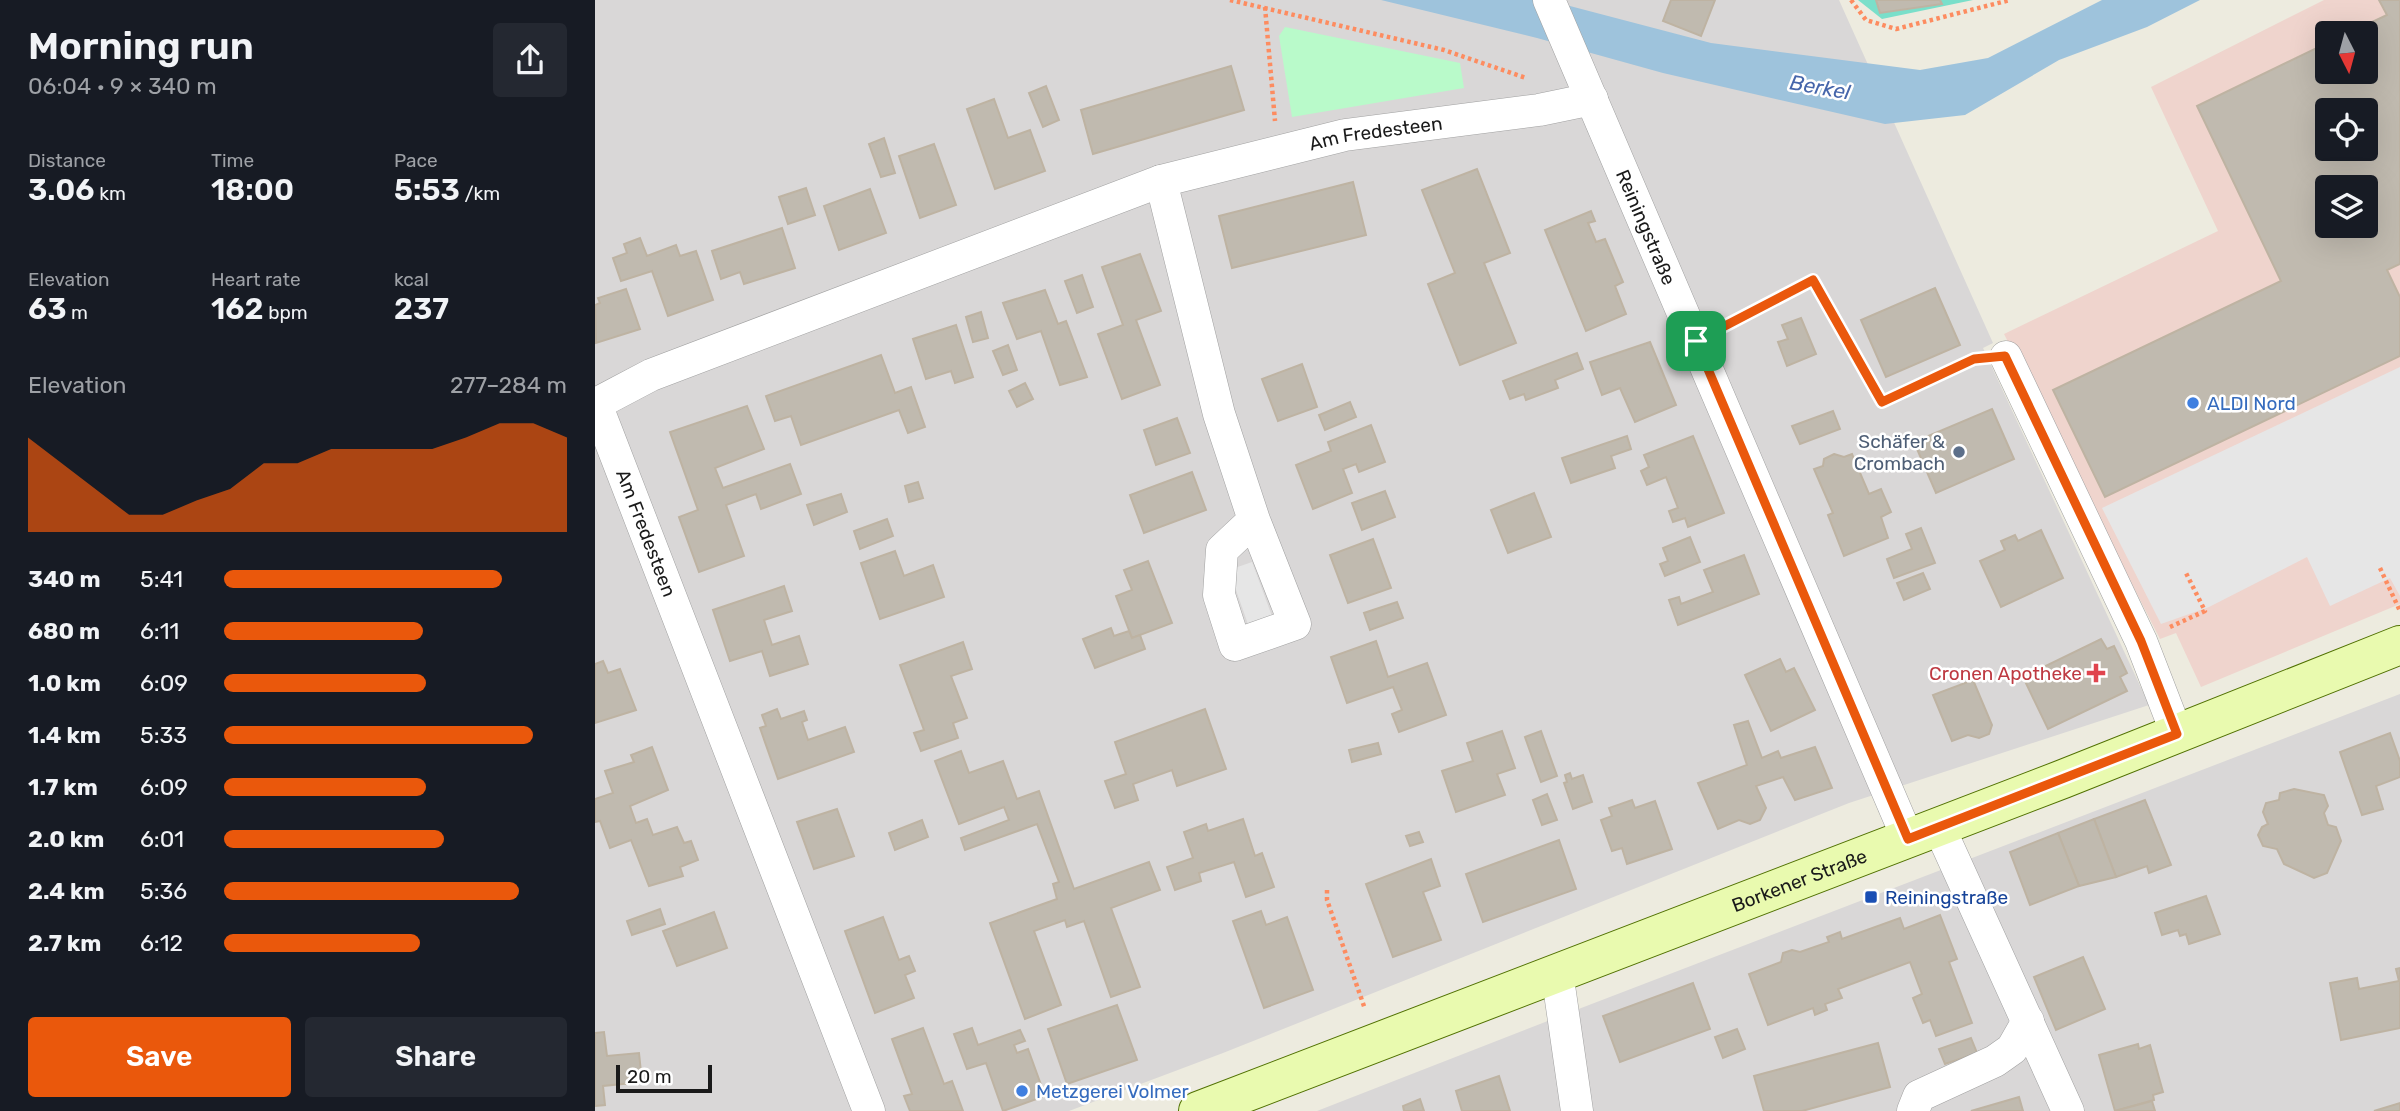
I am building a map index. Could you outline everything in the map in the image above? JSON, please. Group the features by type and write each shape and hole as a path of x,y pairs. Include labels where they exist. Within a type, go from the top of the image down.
{"street":[{"name":"Reiningstraße","path":"1549,0 1696,341 1923,833 2028,1021 2067,1111"},
{"name":"Am Fredesteen","path":"869,1111 596,404 651,375 1161,181 1345,135 1539,110 1592,99"},
{"path":"1161,181 1219,414 1254,520"},
{"path":"2005,356 2141,641 2177,734"},
{"name":"Borkener Straße","path":"1198,1111 1923,833 2400,645"},
{"path":"1557,972 1577,1111"},
{"path":"1913,1111 1919,1096 1995,1061 2011,1049 2028,1021"}],"path":[{"path":"1230,0 1444,50 1529,79 1539,110"},
{"path":"1851,0 1865,20 1896,29 2010,0"},
{"path":"1265,7 1278,150"},
{"path":"1696,341 1813,280 1882,402 1974,359 2005,356"},
{"path":"2380,568 2400,611"},
{"path":"2141,641 2205,611 2185,571"},
{"path":"1327,890 1327,900 1377,1043"}],"shaded area":[{"path":"595,0 1839,0 1993,343 1983,348 2149,705 1849,803 1223,1053 1069,1111 595,1111"},
{"path":"1858,0 1973,0 1882,19"},
{"path":"2324,0 2400,0 2400,604 2201,687 2176,633 2160,639 2004,334 2218,231 2151,87"},
{"path":"2400,367 2400,596 2390,578 2330,606 2307,557 2209,607 2161,624 2102,508"},
{"path":"1252,562 1273,619 1249,627 1229,570"},
{"path":"2400,694 2400,1111 1317,1111 1576,1010"}],"green space":[{"path":"1285,27 1460,63 1464,88 1292,117 1279,36"}],"water":[{"name":"Berkel","path":"1381,0 1547,0 1711,43 1920,70 1988,58 2102,0 2200,0 2147,27 2059,60 1965,115 1885,124 1663,73 1537,38"}],"building":[{"path":"1671,0 1715,0 1701,36 1663,21"},
{"path":"1876,0 1940,0 1942,4 1880,13"},
{"path":"2379,0 2400,0 2400,264 2387,270 2400,297 2400,356 2105,497 2053,390 2281,281 2197,106 2315,49 2315,84 2378,84 2378,21 2374,21 2387,15"},
{"path":"1231,66 1244,110 1093,154 1081,110"},
{"path":"1046,86 1059,120 1043,127 1029,93"},
{"path":"994,99 1008,138 1030,130 1045,171 995,189 967,109"},
{"path":"884,138 895,173 881,177 869,144"},
{"path":"934,144 956,205 920,218 899,156"},
{"path":"1477,169 1510,253 1484,263 1516,343 1460,365 1428,284 1455,273 1422,190"},
{"path":"1353,182 1366,235 1232,268 1219,216"},
{"path":"806,188 815,215 788,224 779,197"},
{"path":"870,189 886,233 839,250 824,206"},
{"path":"1591,211 1595,221 1588,223 1596,242 1605,239 1623,282 1615,286 1626,314 1586,331 1545,230"},
{"path":"782,228 795,268 744,284 740,272 721,279 712,251"},
{"path":"640,238 647,256 676,245 680,256 696,251 713,300 668,316 652,271 621,281 613,258 627,253 624,244"},
{"path":"1140,254 1161,311 1136,320 1160,385 1122,399 1098,334 1123,325 1102,267"},
{"path":"1082,275 1093,307 1077,313 1065,281"},
{"path":"1935,288 1960,345 1886,377 1861,320"},
{"path":"626,289 640,329 596,343 595,305 600,303 598,298"},
{"path":"1045,290 1058,324 1066,321 1087,377 1060,385 1041,331 1017,339 1003,303"},
{"path":"981,312 988,338 973,342 966,317"},
{"path":"1801,318 1816,354 1787,366 1778,342 1788,339 1782,325"},
{"path":"956,325 973,377 955,383 951,371 926,379 913,339"},
{"path":"1650,342 1676,405 1635,422 1620,388 1602,395 1590,362"},
{"path":"1008,345 1017,370 1003,375 993,351"},
{"path":"1577,353 1583,369 1555,380 1558,388 1526,400 1524,394 1510,399 1503,381"},
{"path":"881,355 895,393 911,387 925,427 908,433 899,410 801,445 791,416 775,421 766,396"},
{"path":"1302,364 1317,407 1278,421 1262,379"},
{"path":"1025,383 1033,399 1017,407 1009,391"},
{"path":"1350,402 1356,417 1325,430 1319,415"},
{"path":"747,406 764,449 715,468 723,488 790,464 801,494 761,509 756,494 726,505 744,556 699,572 679,517 698,510 670,432"},
{"path":"1992,409 2014,459 1936,493 1914,442"},
{"path":"1833,411 1840,429 1800,444 1792,426"},
{"path":"1177,418 1190,453 1156,465 1144,430"},
{"path":"1371,425 1385,462 1359,472 1356,464 1343,469 1352,493 1313,509 1296,465 1331,451 1328,442"},
{"path":"1627,436 1631,449 1611,456 1615,468 1571,483 1562,458"},
{"path":"1693,436 1724,513 1688,527 1685,518 1673,522 1669,511 1678,508 1666,477 1647,485 1641,471 1649,467 1644,455"},
{"path":"1834,454 1844,457 1852,454 1869,494 1881,489 1891,512 1881,517 1888,538 1844,556 1828,515 1833,513 1814,469 1823,466 1824,459"},
{"path":"1192,472 1206,510 1144,533 1130,495"},
{"path":"918,482 923,498 909,502 905,486"},
{"path":"1385,491 1395,517 1362,530 1352,503"},
{"path":"1534,493 1551,537 1508,553 1491,510"},
{"path":"841,494 847,512 814,525 807,505"},
{"path":"887,519 893,536 860,549 854,531"},
{"path":"1921,528 1935,563 1894,578 1887,559 1912,549 1906,534"},
{"path":"2041,530 2063,578 2001,607 1980,561 2005,550 2001,541 2015,535 2018,541"},
{"path":"1690,537 1700,562 1665,576 1660,564 1668,561 1663,548"},
{"path":"1373,539 1391,588 1348,603 1330,555"},
{"path":"895,551 904,576 933,565 944,597 880,619 861,563"},
{"path":"1744,555 1759,594 1678,625 1669,600 1679,597 1681,604 1713,592 1704,570"},
{"path":"1148,561 1172,623 1132,638 1116,596 1132,590 1124,570"},
{"path":"1923,573 1930,589 1904,600 1897,583"},
{"path":"784,586 792,611 764,620 772,645 799,636 808,664 770,676 762,651 730,661 713,610"},
{"path":"1397,602 1403,618 1370,630 1364,613"},
{"path":"1111,628 1114,636 1129,631 1132,638 1140,635 1145,649 1095,668 1083,639"},
{"path":"2101,639 2107,649 2114,646 2127,673 2120,677 2127,691 2048,729 2023,677"},
{"path":"1376,641 1388,677 1427,663 1446,715 1399,732 1392,714 1402,710 1393,687 1347,703 1331,657"},
{"path":"963,642 972,669 951,676 967,718 953,723 958,738 921,751 914,733 924,730 900,665"},
{"path":"1780,659 1786,672 1794,668 1815,710 1771,731 1745,675"},
{"path":"603,661 608,673 620,669 636,710 595,723 595,664"},
{"path":"1973,680 1992,725 1989,734 1979,738 1968,735 1952,741 1933,695"},
{"path":"777,709 781,719 804,711 807,720 802,722 808,740 845,727 854,752 778,779 760,728 766,726 762,715"},
{"path":"1205,709 1226,769 1177,786 1172,770 1133,784 1138,800 1115,808 1105,781 1126,774 1115,742"},
{"path":"1748,721 1762,758 1778,751 1781,758 1815,747 1832,788 1795,800 1783,777 1756,786 1766,808 1760,820 1750,824 1739,820 1718,829 1698,783 1747,765 1734,725"},
{"path":"1502,731 1515,768 1497,774 1505,795 1456,812 1442,771 1473,761 1467,743"},
{"path":"1541,731 1557,776 1541,782 1525,737"},
{"path":"2390,733 2400,761 2400,777 2376,786 2383,809 2362,815 2340,752"},
{"path":"1378,743 1381,754 1352,762 1349,750"},
{"path":"652,747 668,790 630,806 636,823 647,819 653,835 677,827 684,843 691,841 698,860 680,867 683,876 649,886 631,840 610,848 600,821 595,822 595,799 613,793 605,771 634,762 631,755"},
{"path":"961,751 969,773 1003,761 1017,799 1039,791 1074,889 1149,862 1160,890 1111,908 1140,987 1111,997 1084,921 1067,927 1065,920 1034,931 1061,1005 1025,1019 990,923 1057,899 1053,884 1059,882 1037,824 965,850 961,838 1009,820 1004,807 959,824 935,761"},
{"path":"1570,773 1572,779 1583,775 1592,802 1573,809 1564,783 1567,782 1565,775"},
{"path":"2294,789 2324,795 2328,806 2324,813 2328,825 2336,827 2341,841 2327,873 2314,878 2284,864 2277,849 2263,846 2258,835 2262,827 2268,824 2263,812 2266,803 2279,800 2280,793"},
{"path":"1547,794 1557,820 1542,825 1533,800"},
{"path":"1632,800 1635,808 1655,801 1672,849 1627,864 1622,848 1612,851 1601,820 1612,816 1609,808"},
{"path":"2145,800 2171,865 2149,873 2147,866 2116,877 2094,819"},
{"path":"837,809 854,856 814,869 797,822"},
{"path":"1243,819 1255,856 1262,853 1274,887 1246,897 1234,862 1199,873 1201,881 1175,890 1167,867 1193,858 1184,832 1206,824 1208,831"},
{"path":"2094,819 2116,877 2079,886 2058,833"},
{"path":"922,820 928,837 895,850 889,833"},
{"path":"1419,832 1423,842 1410,846 1406,836"},
{"path":"2058,833 2079,886 2030,905 2010,852"},
{"path":"1559,840 1576,889 1483,922 1466,874"},
{"path":"1431,859 1440,886 1423,892 1441,940 1393,957 1366,884"},
{"path":"2206,896 2220,934 2189,944 2186,934 2180,936 2178,930 2162,935 2155,913"},
{"path":"660,909 665,924 632,935 627,921"},
{"path":"1261,911 1266,925 1287,917 1313,990 1264,1008 1233,921"},
{"path":"714,912 727,948 677,966 663,931"},
{"path":"1940,915 1957,959 1949,962 1972,1023 1936,1036 1930,1020 1923,1023 1913,998 1922,994 1910,962 1838,989 1842,998 1825,1004 1827,1010 1815,1015 1813,1008 1768,1025 1749,974 1781,962 1783,953 1792,950 1800,952 1829,942 1827,937 1840,932 1842,939 1900,918 1904,929"},
{"path":"883,917 899,960 909,956 915,971 905,975 914,998 875,1013 845,931"},
{"path":"2083,957 2105,1009 2056,1030 2034,977"},
{"path":"2400,968 2400,1028 2341,1040 2330,983 2357,978 2359,989 2399,981 2396,969"},
{"path":"1693,983 1710,1029 1620,1062 1603,1016"},
{"path":"1117,1005 1137,1060 1067,1084 1048,1029"},
{"path":"923,1028 944,1084 952,1081 963,1111 910,1111 904,1096 912,1094 892,1039"},
{"path":"972,1028 978,1045 1020,1030 1025,1041 1014,1045 1017,1053 1028,1049 1045,1096 1003,1111 986,1063 967,1069 954,1034"},
{"path":"1737,1029 1745,1049 1723,1058 1715,1037"},
{"path":"604,1032 607,1056 639,1053 642,1082 603,1086 605,1105 595,1106 595,1033"},
{"path":"1971,1038 1977,1053 1945,1064 1939,1049"},
{"path":"1878,1043 1890,1087 1802,1111 1764,1111 1754,1076"},
{"path":"2138,1044 2139,1049 2150,1045 2163,1092 2153,1095 2154,1100 2115,1111 2099,1055"},
{"path":"1499,1076 1510,1111 1462,1111 1456,1091"},
{"path":"2019,1097 2023,1111 1971,1111"},
{"path":"1420,1099 1424,1111 1404,1111 1403,1106"},
{"path":"2152,1101 2155,1111 2115,1111"},
{"path":"2400,1103 2400,1111 2374,1111"}],"place":[{"name":"ALDI Nord","path":"2193,403"},
{"name":"Schäfer & Crombach","path":"1959,452"},
{"name":"Cronen Apotheke","path":"2096,673"},
{"name":"Reiningstraße","path":"1871,897"},
{"name":"Metzgerei Volmer","path":"1022,1091"}],"route":[{"path":"1813,280 1882,402 1974,359 2005,356 2141,641 2177,734 1908,839 1696,341 1813,280"}]}
